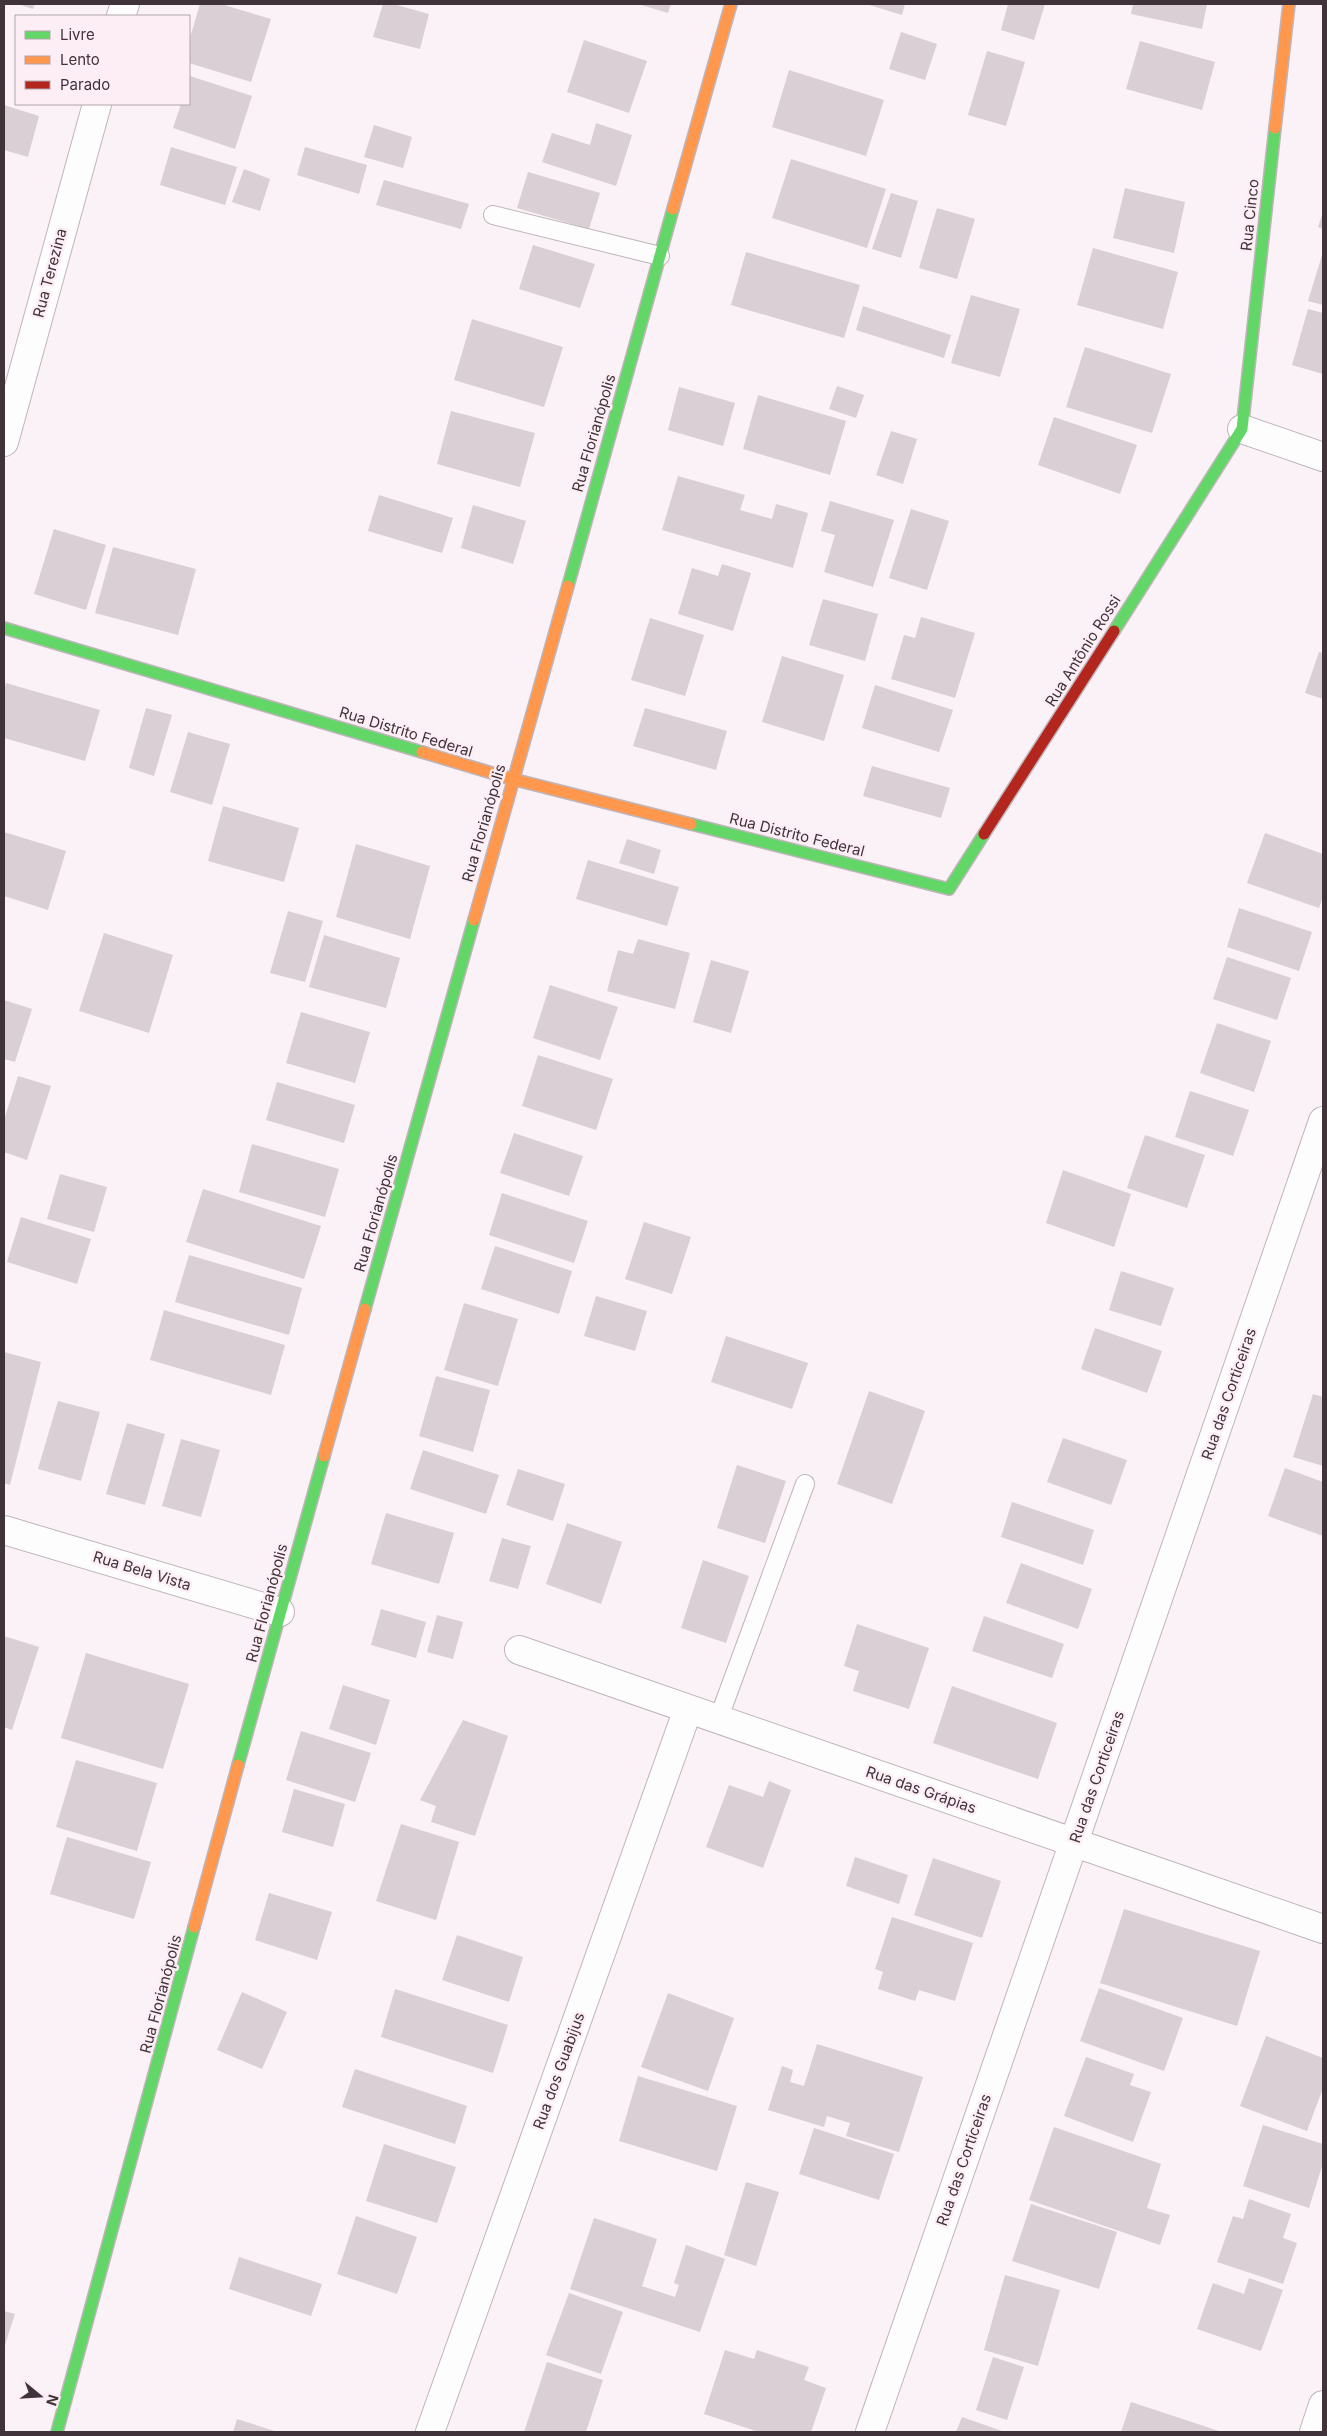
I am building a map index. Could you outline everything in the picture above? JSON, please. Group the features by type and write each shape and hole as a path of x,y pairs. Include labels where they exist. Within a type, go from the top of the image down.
{"street":[{"name":"Rua Florianópolis","path":"57,2432 280,1612 512,779 731,4"},
{"name":"Rua Cinco","path":"1242,429 1289,4"},
{"name":"Rua Terezina","path":"4,442 97,105"},
{"path":"1242,429 1323,457"},
{"name":"Rua Antônio Rossi","path":"949,889 1242,429"},
{"name":"Rua Distrito Federal","path":"4,628 512,779 949,889"},
{"name":"Rua das Corticeiras","path":"870,2432 1323,1121"},
{"name":"Rua Bela Vista","path":"4,1530 280,1612"},
{"name":"Rua das Grápias","path":"519,1650 1323,1929"},
{"name":"Rua dos Guabijus","path":"430,2432 688,1709"},
{"path":"1314,2432 1323,2405"}],"lane":[{"path":"493,215 660,256"},
{"path":"718,1720 806,1484"}],"building":[{"path":"18,4 35,4 33,9"},
{"path":"200,4 221,4 271,19 251,82 190,63 190,38"},
{"path":"383,4 393,4 429,14 420,49 373,37"},
{"path":"638,4 671,4 668,13"},
{"path":"866,4 905,4 902,15"},
{"path":"1008,4 1045,4 1034,40 1001,30"},
{"path":"1133,4 1207,4 1202,29 1131,14"},
{"path":"901,32 937,44 925,80 889,69"},
{"path":"584,40 647,61 629,113 567,92"},
{"path":"1140,41 1215,62 1202,110 1126,89"},
{"path":"987,51 1025,62 1006,126 968,115"},
{"path":"789,70 884,100 866,156 772,127"},
{"path":"190,76 252,96 235,149 173,128 181,105 190,105"},
{"path":"4,105 39,116 28,157 4,150"},
{"path":"596,123 632,135 616,186 542,162 552,133 590,145"},
{"path":"374,125 412,137 403,168 364,157"},
{"path":"171,147 237,167 225,205 160,185"},
{"path":"305,147 367,165 359,194 297,175"},
{"path":"791,159 886,189 867,248 772,218"},
{"path":"244,169 270,179 260,211 232,202"},
{"path":"528,172 600,193 589,229 517,208"},
{"path":"384,180 469,204 461,229 376,205"},
{"path":"1125,188 1185,202 1174,253 1113,238"},
{"path":"891,193 918,201 901,258 872,249"},
{"path":"937,208 975,219 957,279 919,268"},
{"path":"1323,212 1323,229 1318,227"},
{"path":"533,245 595,264 580,308 519,289"},
{"path":"1093,248 1178,272 1163,329 1077,305"},
{"path":"746,252 860,285 844,338 731,305"},
{"path":"1323,252 1323,305 1308,301"},
{"path":"971,295 1020,309 1000,377 951,363"},
{"path":"863,306 951,335 944,358 856,330"},
{"path":"1308,309 1323,313 1323,374 1292,365"},
{"path":"472,319 563,347 544,407 454,380"},
{"path":"1085,347 1171,374 1152,433 1066,407"},
{"path":"837,386 864,395 856,418 829,409"},
{"path":"679,387 735,403 723,446 668,430"},
{"path":"758,395 846,421 830,475 743,449"},
{"path":"451,411 535,433 520,487 437,464"},
{"path":"1054,417 1137,445 1120,494 1038,465"},
{"path":"891,431 917,439 903,484 876,475"},
{"path":"678,476 745,495 740,510 772,519 776,504 808,513 793,568 662,530"},
{"path":"379,495 453,518 442,553 368,531"},
{"path":"830,501 894,520 873,587 824,572 835,535 821,531"},
{"path":"473,505 526,521 513,564 461,548"},
{"path":"911,509 949,521 927,590 889,578"},
{"path":"54,529 106,545 86,610 34,594"},
{"path":"113,547 196,569 178,635 95,613"},
{"path":"722,564 751,573 733,631 678,614 692,568 718,576"},
{"path":"823,599 878,614 865,661 809,645"},
{"path":"921,617 975,633 955,698 891,679 904,635 915,638"},
{"path":"650,618 704,635 685,696 631,680"},
{"path":"1319,652 1323,653 1323,699 1305,693"},
{"path":"782,656 844,675 824,741 762,722"},
{"path":"6,683 100,710 85,761 4,738 4,691"},
{"path":"875,685 953,710 939,752 862,728"},
{"path":"146,708 172,715 154,776 129,768"},
{"path":"645,708 727,731 716,770 633,746"},
{"path":"188,732 230,744 212,805 170,792"},
{"path":"872,766 950,788 941,818 863,796"},
{"path":"223,806 299,828 284,882 208,861"},
{"path":"4,832 66,851 48,910 4,896"},
{"path":"1265,833 1323,854 1323,897 1319,908 1247,883"},
{"path":"627,839 661,850 654,874 619,863"},
{"path":"356,844 430,866 410,939 336,917"},
{"path":"588,860 679,887 667,926 576,899"},
{"path":"1239,908 1312,932 1299,971 1227,947"},
{"path":"288,911 323,921 305,982 270,973"},
{"path":"104,933 173,955 149,1033 79,1011"},
{"path":"324,935 400,958 386,1008 309,987"},
{"path":"638,939 690,953 675,1009 607,991 618,950 633,954"},
{"path":"1227,957 1291,978 1277,1020 1213,999"},
{"path":"711,960 749,971 731,1033 693,1022"},
{"path":"550,985 618,1007 600,1060 533,1038"},
{"path":"4,1000 32,1009 15,1062 4,1059"},
{"path":"301,1012 370,1032 355,1083 286,1063"},
{"path":"1217,1023 1271,1041 1254,1092 1200,1073"},
{"path":"538,1055 613,1079 596,1130 522,1106"},
{"path":"18,1076 51,1086 27,1160 4,1152 4,1120"},
{"path":"277,1082 355,1105 344,1143 266,1120"},
{"path":"1190,1091 1249,1110 1233,1156 1175,1137"},
{"path":"514,1133 583,1156 569,1196 500,1173"},
{"path":"1145,1135 1205,1155 1187,1208 1127,1188"},
{"path":"252,1144 339,1169 325,1217 239,1192"},
{"path":"1063,1170 1131,1194 1114,1247 1046,1223"},
{"path":"60,1174 107,1187 94,1232 47,1219"},
{"path":"203,1189 321,1226 304,1279 186,1242"},
{"path":"502,1193 588,1221 574,1263 489,1235"},
{"path":"21,1217 91,1239 77,1284 7,1262"},
{"path":"644,1222 691,1237 672,1294 625,1279"},
{"path":"495,1246 572,1271 559,1314 481,1289"},
{"path":"189,1255 302,1288 289,1335 175,1302"},
{"path":"1121,1271 1174,1288 1161,1326 1109,1310"},
{"path":"596,1296 647,1311 635,1351 584,1336"},
{"path":"464,1303 518,1319 498,1386 444,1370"},
{"path":"164,1310 285,1345 271,1395 150,1360"},
{"path":"1095,1328 1162,1351 1147,1393 1081,1369"},
{"path":"726,1336 808,1363 792,1409 711,1382"},
{"path":"4,1352 41,1362 10,1485 4,1483"},
{"path":"436,1376 490,1390 473,1452 419,1436"},
{"path":"869,1391 925,1411 892,1504 837,1484"},
{"path":"1313,1394 1323,1397 1323,1466 1293,1457"},
{"path":"58,1401 100,1412 81,1481 38,1469"},
{"path":"127,1423 165,1434 145,1505 106,1494"},
{"path":"1063,1438 1127,1460 1111,1505 1047,1482"},
{"path":"181,1439 220,1450 201,1517 162,1506"},
{"path":"423,1450 499,1475 486,1514 410,1489"},
{"path":"737,1465 786,1481 765,1543 717,1528"},
{"path":"1285,1468 1323,1482 1323,1536 1268,1516"},
{"path":"518,1469 565,1484 553,1521 506,1505"},
{"path":"1012,1502 1094,1530 1083,1565 1001,1537"},
{"path":"386,1513 454,1533 439,1584 371,1564"},
{"path":"567,1523 622,1542 601,1604 546,1584"},
{"path":"502,1538 531,1546 518,1589 489,1581"},
{"path":"703,1560 749,1576 726,1643 681,1628"},
{"path":"1021,1563 1092,1589 1078,1629 1006,1603"},
{"path":"381,1609 426,1622 416,1658 371,1645"},
{"path":"437,1615 463,1622 453,1659 427,1652"},
{"path":"984,1616 1064,1644 1052,1678 972,1651"},
{"path":"857,1624 929,1648 909,1709 853,1691 859,1671 844,1666"},
{"path":"4,1636 39,1647 12,1730 4,1727"},
{"path":"86,1653 189,1684 163,1769 61,1738"},
{"path":"343,1685 390,1700 376,1745 329,1729"},
{"path":"952,1686 1057,1723 1038,1779 933,1743"},
{"path":"463,1720 508,1736 475,1836 431,1822 436,1806 420,1800"},
{"path":"301,1731 371,1753 355,1802 286,1780"},
{"path":"76,1760 157,1783 137,1851 56,1827"},
{"path":"769,1781 791,1790 763,1868 706,1847 729,1785 763,1797"},
{"path":"294,1789 345,1804 333,1847 282,1832"},
{"path":"401,1824 459,1842 436,1920 376,1901"},
{"path":"67,1837 151,1862 134,1919 50,1894"},
{"path":"855,1857 908,1875 899,1904 846,1886"},
{"path":"933,1858 1001,1881 982,1938 914,1915"},
{"path":"269,1893 332,1912 317,1960 255,1940"},
{"path":"1124,1909 1260,1951 1237,2026 1100,1983"},
{"path":"892,1917 973,1943 955,2001 919,1990 915,2001 878,1989 883,1972 875,1969"},
{"path":"457,1935 523,1957 509,2002 442,1980"},
{"path":"1099,1988 1183,2018 1164,2071 1080,2041"},
{"path":"395,1989 508,2025 493,2073 381,2037"},
{"path":"242,1992 287,2012 262,2069 217,2050"},
{"path":"668,1993 734,2018 708,2091 641,2067"},
{"path":"1266,2036 1323,2058 1323,2088 1307,2131 1240,2106"},
{"path":"817,2044 923,2077 899,2152 846,2136 850,2123 827,2116 824,2127 768,2110 782,2066 793,2070 790,2082 804,2086"},
{"path":"1086,2057 1134,2074 1130,2085 1151,2092 1133,2142 1064,2116"},
{"path":"355,2069 467,2106 455,2144 342,2107"},
{"path":"638,2076 737,2106 717,2171 619,2141"},
{"path":"1263,2125 1323,2144 1323,2163 1309,2208 1243,2186"},
{"path":"1054,2127 1161,2164 1147,2208 1170,2215 1160,2245 1029,2200"},
{"path":"814,2128 894,2154 879,2200 799,2174"},
{"path":"384,2144 456,2167 437,2223 366,2201"},
{"path":"746,2182 779,2192 756,2266 724,2255"},
{"path":"1249,2199 1291,2214 1283,2238 1297,2243 1283,2284 1217,2262 1233,2216 1243,2219"},
{"path":"1031,2204 1117,2232 1099,2289 1012,2261"},
{"path":"356,2216 417,2237 397,2294 337,2274"},
{"path":"594,2218 657,2239 642,2286 675,2297 679,2285 674,2283 686,2245 725,2259 700,2332 570,2289"},
{"path":"239,2257 322,2284 311,2316 229,2289"},
{"path":"1005,2275 1060,2290 1038,2366 984,2350"},
{"path":"1249,2278 1283,2290 1261,2351 1197,2329 1213,2283 1244,2294"},
{"path":"569,2293 623,2312 601,2374 546,2355"},
{"path":"4,2311 15,2314 4,2348"},
{"path":"725,2350 754,2359 757,2350 809,2367 804,2380 826,2388 811,2432 759,2432 704,2414"},
{"path":"993,2357 1024,2367 1007,2420 976,2410"},
{"path":"547,2362 603,2380 586,2432 524,2432"},
{"path":"1131,2402 1222,2432 1121,2432"},
{"path":"962,2417 1005,2432 956,2432"},
{"path":"237,2419 278,2432 233,2432"}],"traffic: fast":[{"path":"1114,631 1242,429 1275,128"},
{"path":"568,586 673,209"},
{"path":"4,628 422,752"},
{"path":"691,824 949,889 984,834"},
{"path":"365,1309 474,920"},
{"path":"238,1765 324,1456"},
{"path":"57,2432 194,1927"}],"traffic: slow":[{"path":"673,209 731,4"},
{"path":"1275,128 1289,4"},
{"path":"474,920 568,586"},
{"path":"422,752 512,779 691,824"},
{"path":"324,1456 365,1309"},
{"path":"194,1927 238,1765"}],"traffic: jam":[{"path":"984,834 1114,631"}]}
